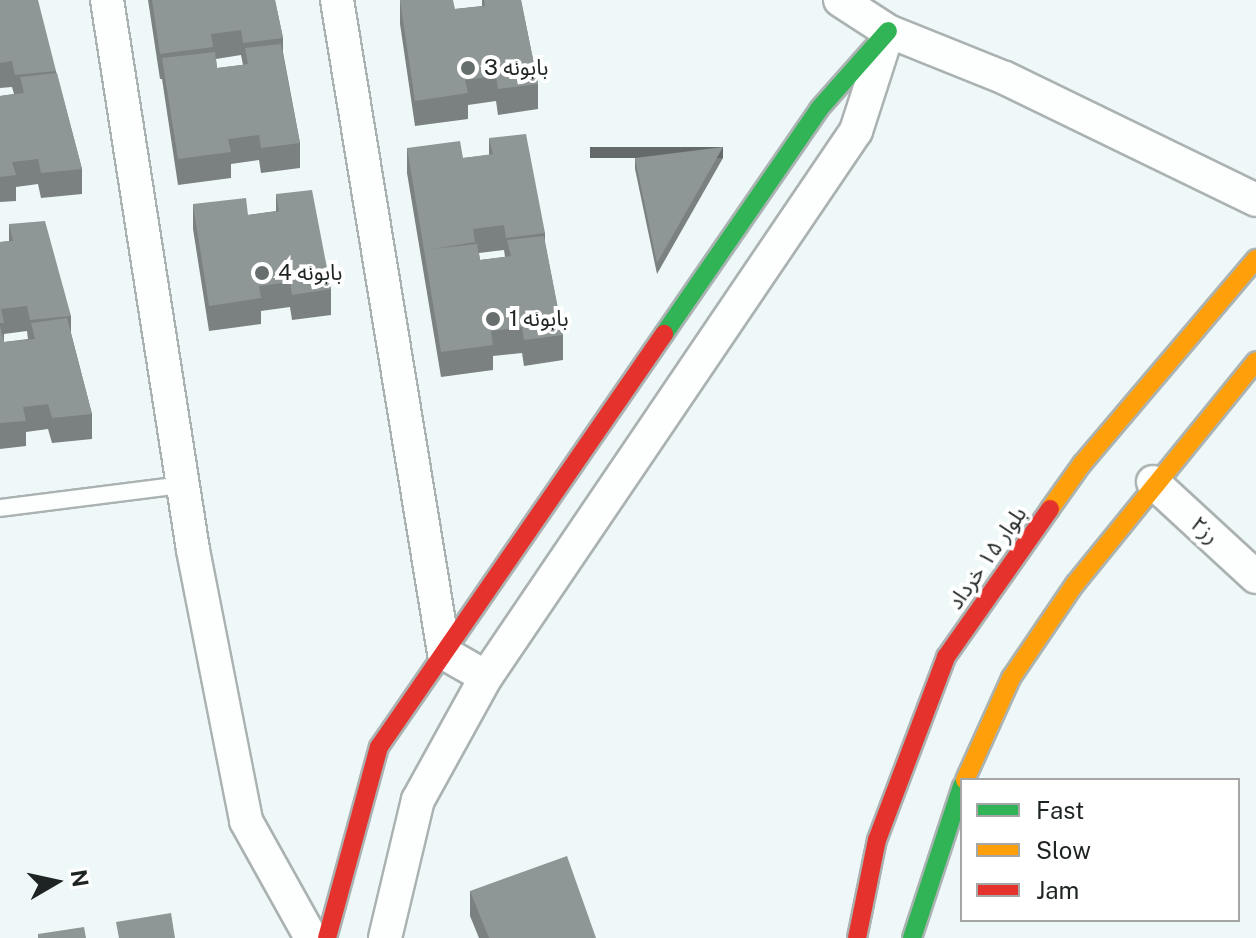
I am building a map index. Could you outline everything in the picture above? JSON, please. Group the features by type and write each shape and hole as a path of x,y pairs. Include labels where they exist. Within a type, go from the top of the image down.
{"street":[{"path":"107,0 183,485 246,821 311,938"},
{"path":"337,0 444,653"},
{"path":"840,0 888,31 1005,78 1256,200"},
{"path":"327,938 379,747 819,109 888,31"},
{"path":"385,938 418,800 486,677 856,131 888,31"},
{"name":"بلوار ۱۵ خرداد","path":"857,938 877,840 946,657 1082,464 1256,259"},
{"path":"966,778 1011,678 1153,482 1256,361"},
{"name":"رز۲","path":"1153,482 1256,577"},
{"path":"444,653 486,677"},
{"path":"920,936 960,793"}],"lane":[{"path":"0,508 183,485"}],"building":[{"path":"0,0 38,0 56,71 15,75 12,61 0,63"},
{"path":"152,0 275,0 283,38 243,43 241,30 211,34 213,47 160,54"},
{"name":"بابونه 3","path":"400,0 453,0 455,9 485,6 484,0 521,0 538,84 498,89 496,76 465,80 468,93 415,101"},
{"path":"281,44 300,143 261,148 259,135 228,139 231,152 178,159 162,58 215,52 217,68 248,64 245,48"},
{"path":"57,73 82,169 41,173 38,159 12,162 16,175 0,177 0,96 24,93 20,77"},
{"path":"526,134 545,233 506,238 504,225 473,229 475,242 432,249 477,244 480,260 511,256 507,240 544,236 563,335 524,340 522,327 491,331 493,345 441,352 407,148 460,141 463,158 493,154 489,138"},
{"path":"723,147 657,263 635,158"},
{"name":"بابونه 4","path":"312,190 331,289 292,295 290,282 259,286 261,298 209,306 193,204 246,198 248,215 279,211 276,194"},
{"path":"45,221 71,316 30,320 27,306 1,309 4,323 0,323 0,242 13,241 9,224"},
{"path":"67,318 92,414 52,418 48,404 23,407 26,421 0,423 0,326 4,342 35,339 31,323"},
{"path":"567,856 596,938 489,938 470,891"},
{"path":"171,913 175,938 119,938 116,922"},
{"path":"84,927 86,938 38,938 38,934"}],"traffic: fast":[{"path":"664,334 819,109 888,31"},
{"path":"912,938 960,792"}],"traffic: slow":[{"path":"1050,509 1082,464 1256,259"},
{"path":"966,778 1011,678 1075,584 1256,361"}],"traffic: jam":[{"path":"327,938 379,747 664,334"},
{"path":"857,938 877,840 946,657 1050,509"}],"place":[{"name":"بابونه 3","path":"468,68"},
{"name":"بابونه 4","path":"262,273"},
{"name":"بابونه 1","path":"493,319"}]}
